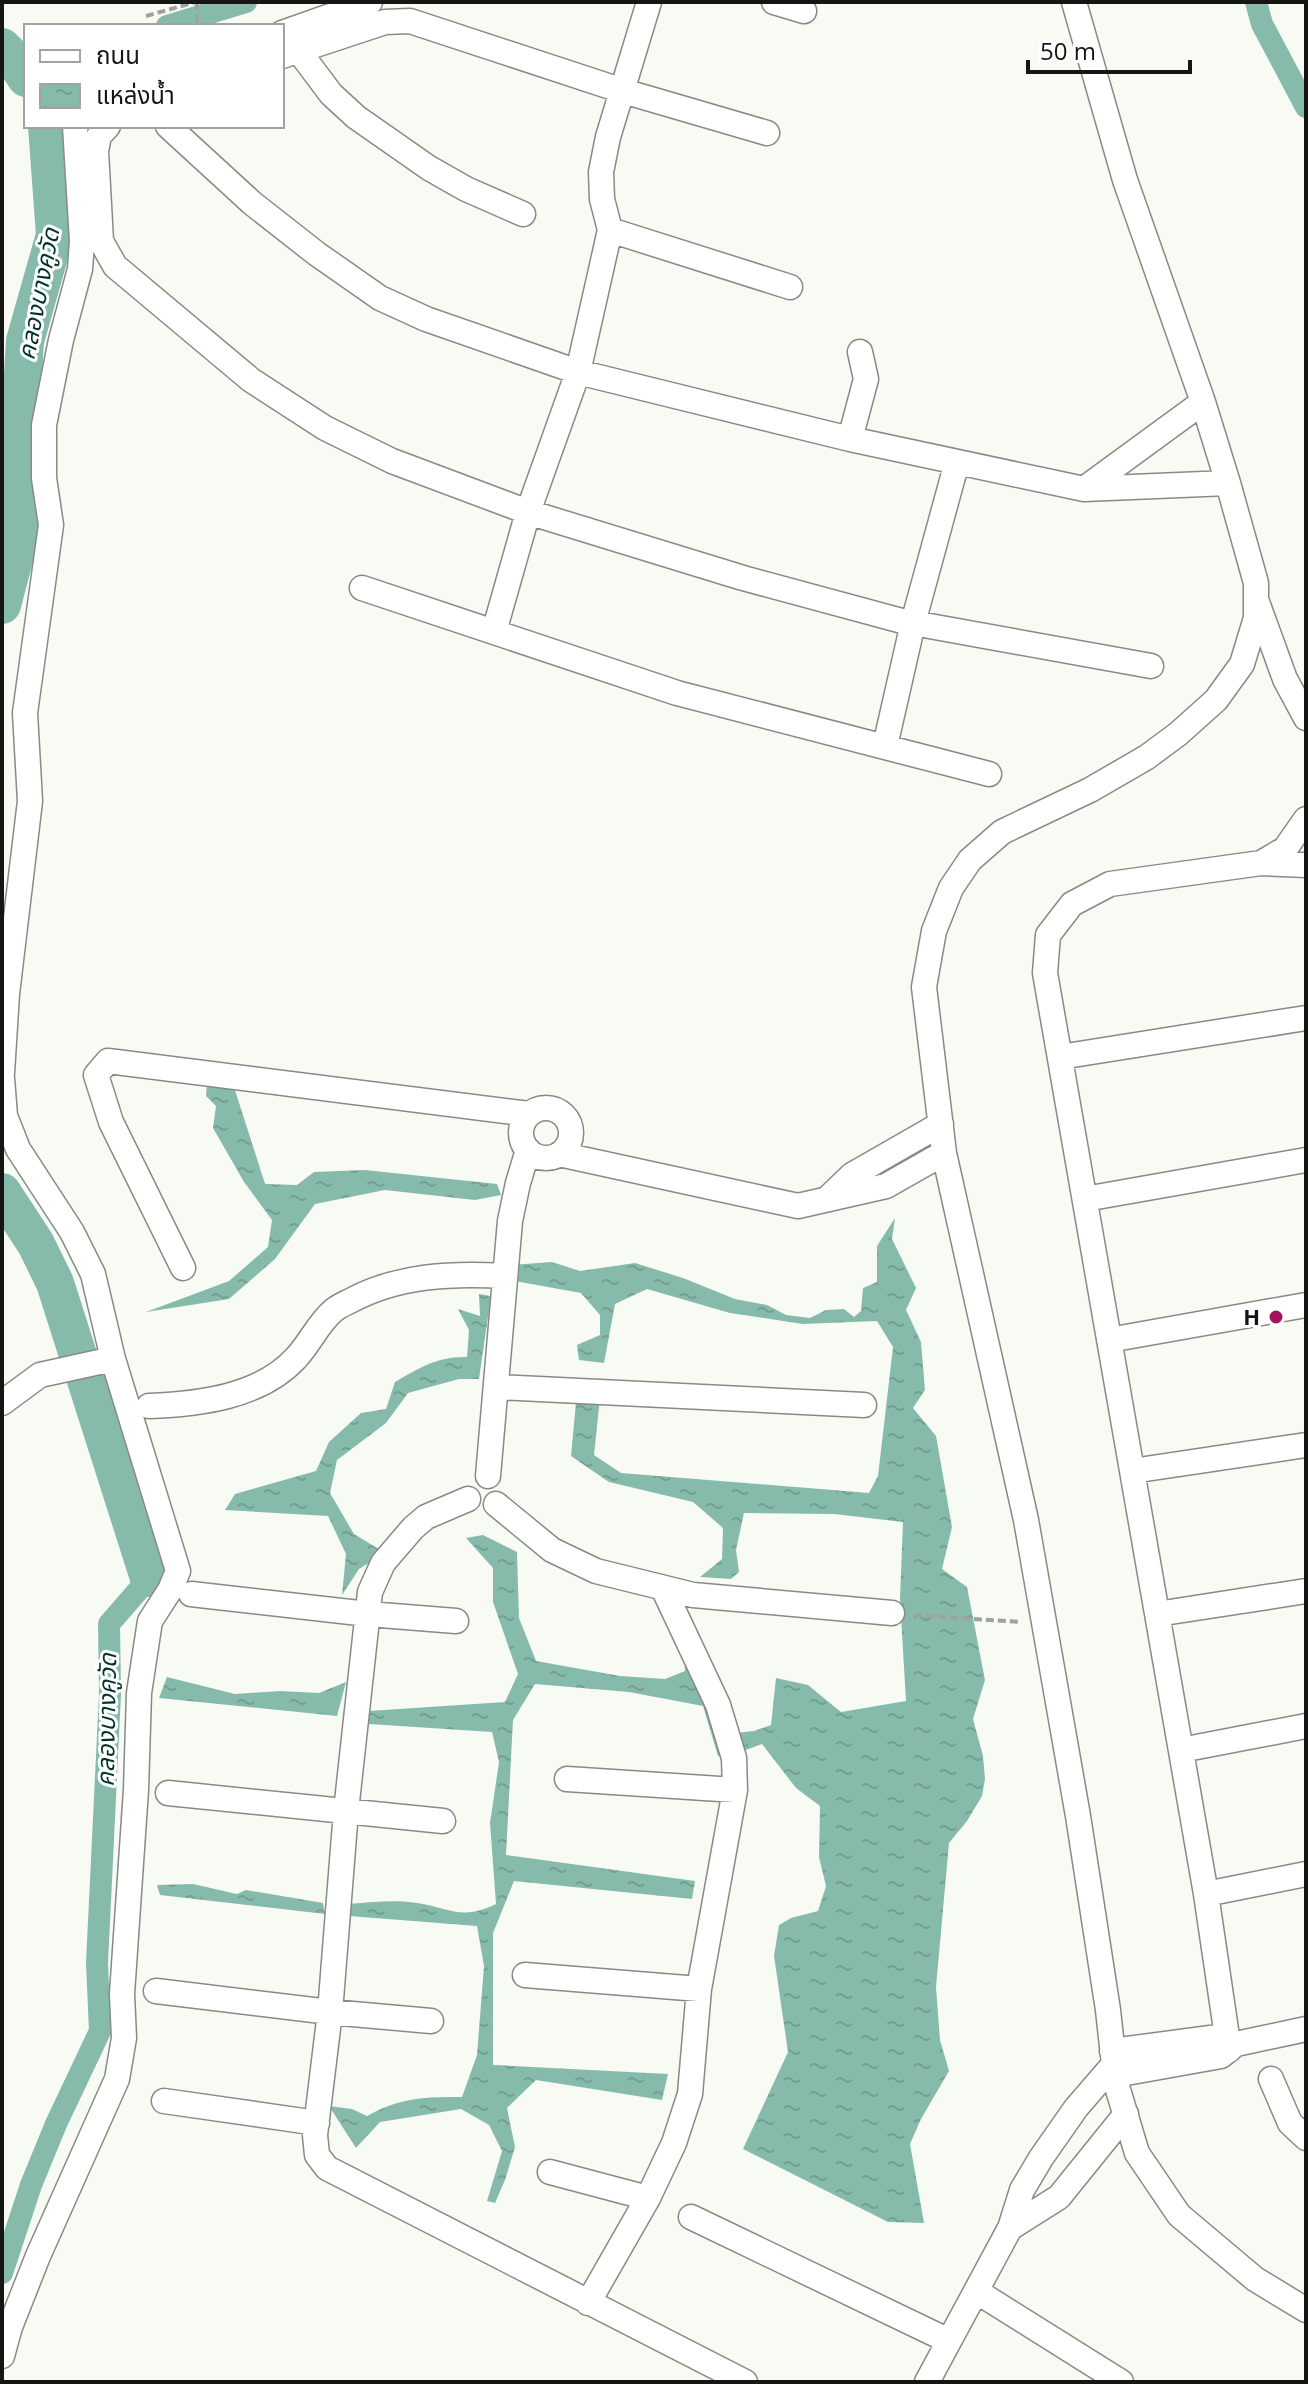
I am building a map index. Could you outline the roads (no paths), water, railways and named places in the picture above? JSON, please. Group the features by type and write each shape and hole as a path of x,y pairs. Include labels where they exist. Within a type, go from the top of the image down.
{"street":[{"path":"287,46 370,2"},
{"path":"494,632 528,512 578,372 610,230 602,199 601,172 608,137 649,2"},
{"path":"774,2 804,11"},
{"path":"1074,2 1125,180 1228,483 1256,583 1256,618 1242,664 1216,700 1178,734 1147,757 1090,790 1002,832 970,860 951,888 934,931 924,987 944,1153 1026,1520 1078,1816 1114,2063 1137,2153 1179,2215 1255,2279 1306,2310"},
{"path":"287,46 385,22 410,21 623,91 767,133"},
{"path":"287,46 356,117 429,168 466,189 523,214"},
{"path":"2,2356 38,2256 117,2079 124,2038 122,1994 136,1790 139,1693 150,1621 178,1571 106,1360 93,1274 72,1232 18,1149 5,1116 2,1076 7,994 30,801 25,713 51,525 44,478 44,425 61,340 80,269 82,241 75,128"},
{"path":"106,128 99,136 96,151 101,241 115,266 251,380 325,428 392,461 528,512 743,578 913,623 1151,666"},
{"path":"170,128 252,203 380,298 426,319 578,372 850,439 1084,489 1228,483"},
{"path":"610,230 790,287"},
{"path":"850,439 866,379 860,352"},
{"path":"1084,489 1203,402"},
{"path":"885,746 913,623 957,462"},
{"path":"362,588 677,693 989,774"},
{"path":"1256,600 1285,679 1306,718"},
{"path":"1261,863 1285,849 1306,819"},
{"path":"1231,2045 1045,973 1048,935 1072,904 1110,884 1261,863 1306,865"},
{"path":"1060,1057 1306,1018"},
{"path":"183,1268 111,1122 96,1075 108,1061 529,1114 544,1107 560,1112 570,1125 570,1141 559,1154"},
{"path":"529,1114 521,1127 521,1136 528,1150 543,1157 559,1154 798,1206 886,1186 944,1153"},
{"path":"827,1199 852,1175 941,1124"},
{"path":"488,1476 496,1387 490,1275 510,1221 528,1150"},
{"path":"1085,1199 1306,1160"},
{"path":"149,1406 192,1404 263,1382 295,1360 335,1309 369,1291 401,1280 490,1275"},
{"path":"1109,1340 1306,1305"},
{"path":"2,1403 40,1375 106,1360"},
{"path":"496,1387 864,1405"},
{"path":"1132,1471 1306,1445"},
{"path":"480,1476 494,1479 499,1486 496,1504 487,1509 479,1509 468,1499 466,1492 469,1484 480,1476"},
{"path":"468,1499 426,1517 413,1528 383,1563 370,1592 346,1811 330,2012 315,2146 317,2155 327,2168 745,2382"},
{"path":"496,1504 552,1550 596,1571 693,1595 892,1613"},
{"path":"588,2303 648,2198 674,2143 690,2094 699,1989 735,1790 734,1758 718,1705 663,1588"},
{"path":"1157,1614 1306,1591"},
{"path":"191,1594 456,1621"},
{"path":"1181,1750 1306,1726"},
{"path":"567,1779 735,1790"},
{"path":"168,1793 443,1821"},
{"path":"1206,1894 1306,1874"},
{"path":"525,1975 699,1989"},
{"path":"156,1991 431,2021"},
{"path":"927,2382 1010,2228 1022,2190 1076,2108 1114,2063 1188,2052 1218,2037 1231,2045 1306,2029"},
{"path":"1271,2079 1290,2123 1306,2138"},
{"path":"164,2101 317,2123"},
{"path":"1010,2228 1059,2197 1126,2114"},
{"path":"550,2172 648,2198"},
{"path":"691,2217 949,2341"},
{"path":"976,2291 1121,2382"}],"water":[{"path":"207,1083 234,1087 265,1184 297,1185 314,1172 365,1170 497,1184 501,1195 475,1200 385,1190 315,1204 275,1259 229,1299 146,1312 229,1281 268,1247 272,1220 244,1182 213,1128 216,1106 206,1096"},
{"path":"895,1218 892,1239 916,1288 906,1310 921,1342 925,1390 913,1408 936,1436 952,1527 942,1569 967,1587 985,1680 973,1719 983,1756 985,1779 982,1796 949,1843 936,1987 940,2040 949,2071 910,2144 924,2223 888,2222 743,2149 788,2052 774,1956 779,1925 791,1918 818,1911 826,1886 819,1857 820,1806 796,1788 762,1744 718,1756 703,1706 629,1692 535,1684 513,1720 506,1855 695,1881 692,1899 514,1881 493,1933 493,2065 668,2074 662,2100 536,2080 507,2108 515,2147 495,2203 487,2201 502,2151 489,2125 461,2109 380,2122 356,2148 329,2106 352,2109 367,2116 413,2099 462,2097 477,2055 484,1966 477,1926 349,1916 346,1904 409,1902 456,1912 474,1912 496,1904 490,1823 499,1762 492,1732 369,1724 369,1711 505,1702 518,1674 493,1602 493,1568 466,1538 483,1535 517,1552 519,1618 536,1661 620,1676 665,1679 685,1671 682,1632 736,1733 771,1725 776,1678 808,1685 841,1712 906,1701 900,1599 903,1522 834,1514 744,1513 736,1550 739,1572 731,1579 700,1577 722,1559 723,1528 693,1502 609,1482 571,1456 576,1402 600,1398 594,1455 621,1473 869,1493 878,1476 893,1347 877,1321 803,1324 730,1313 647,1289 615,1304 604,1363 579,1360 577,1345 600,1335 600,1315 581,1293 509,1280 511,1265 552,1262 580,1271 635,1263 735,1299 767,1305 786,1315 810,1318 826,1310 844,1309 854,1317 861,1311 863,1288 877,1282 877,1246"},
{"path":"479,1294 491,1296 479,1379 459,1379 408,1393 386,1423 337,1460 330,1493 354,1534 382,1551 359,1569 342,1595 346,1554 328,1516 225,1510 235,1494 316,1471 329,1442 361,1413 386,1409 395,1382 438,1361 467,1357 469,1330 458,1309 480,1316"},
{"path":"167,1677 235,1694 280,1691 319,1693 346,1682 337,1716 159,1698"},
{"path":"193,1884 237,1894 246,1890 323,1903 325,1914 160,1895 157,1885"}],"waterway":[{"path":"174,24 246,2"},
{"path":"1256,2 1262,24 1306,107"},
{"name":"คลองบางคูวัด","path":"2,47 24,75"},
{"path":"12,57 24,55"},
{"name":"คลองบางคูวัด","path":"2,605 22,529 20,426 25,341 55,235 47,128"},
{"name":"คลองบางคูวัด","path":"2,1192 36,1244 55,1283 149,1578"},
{"name":"คลองบางคูวัด","path":"2,2273 31,2185 100,2031 97,1963 110,1694 109,1624 149,1578"}],"place":[{"name":"H","path":"1276,1317"}]}
